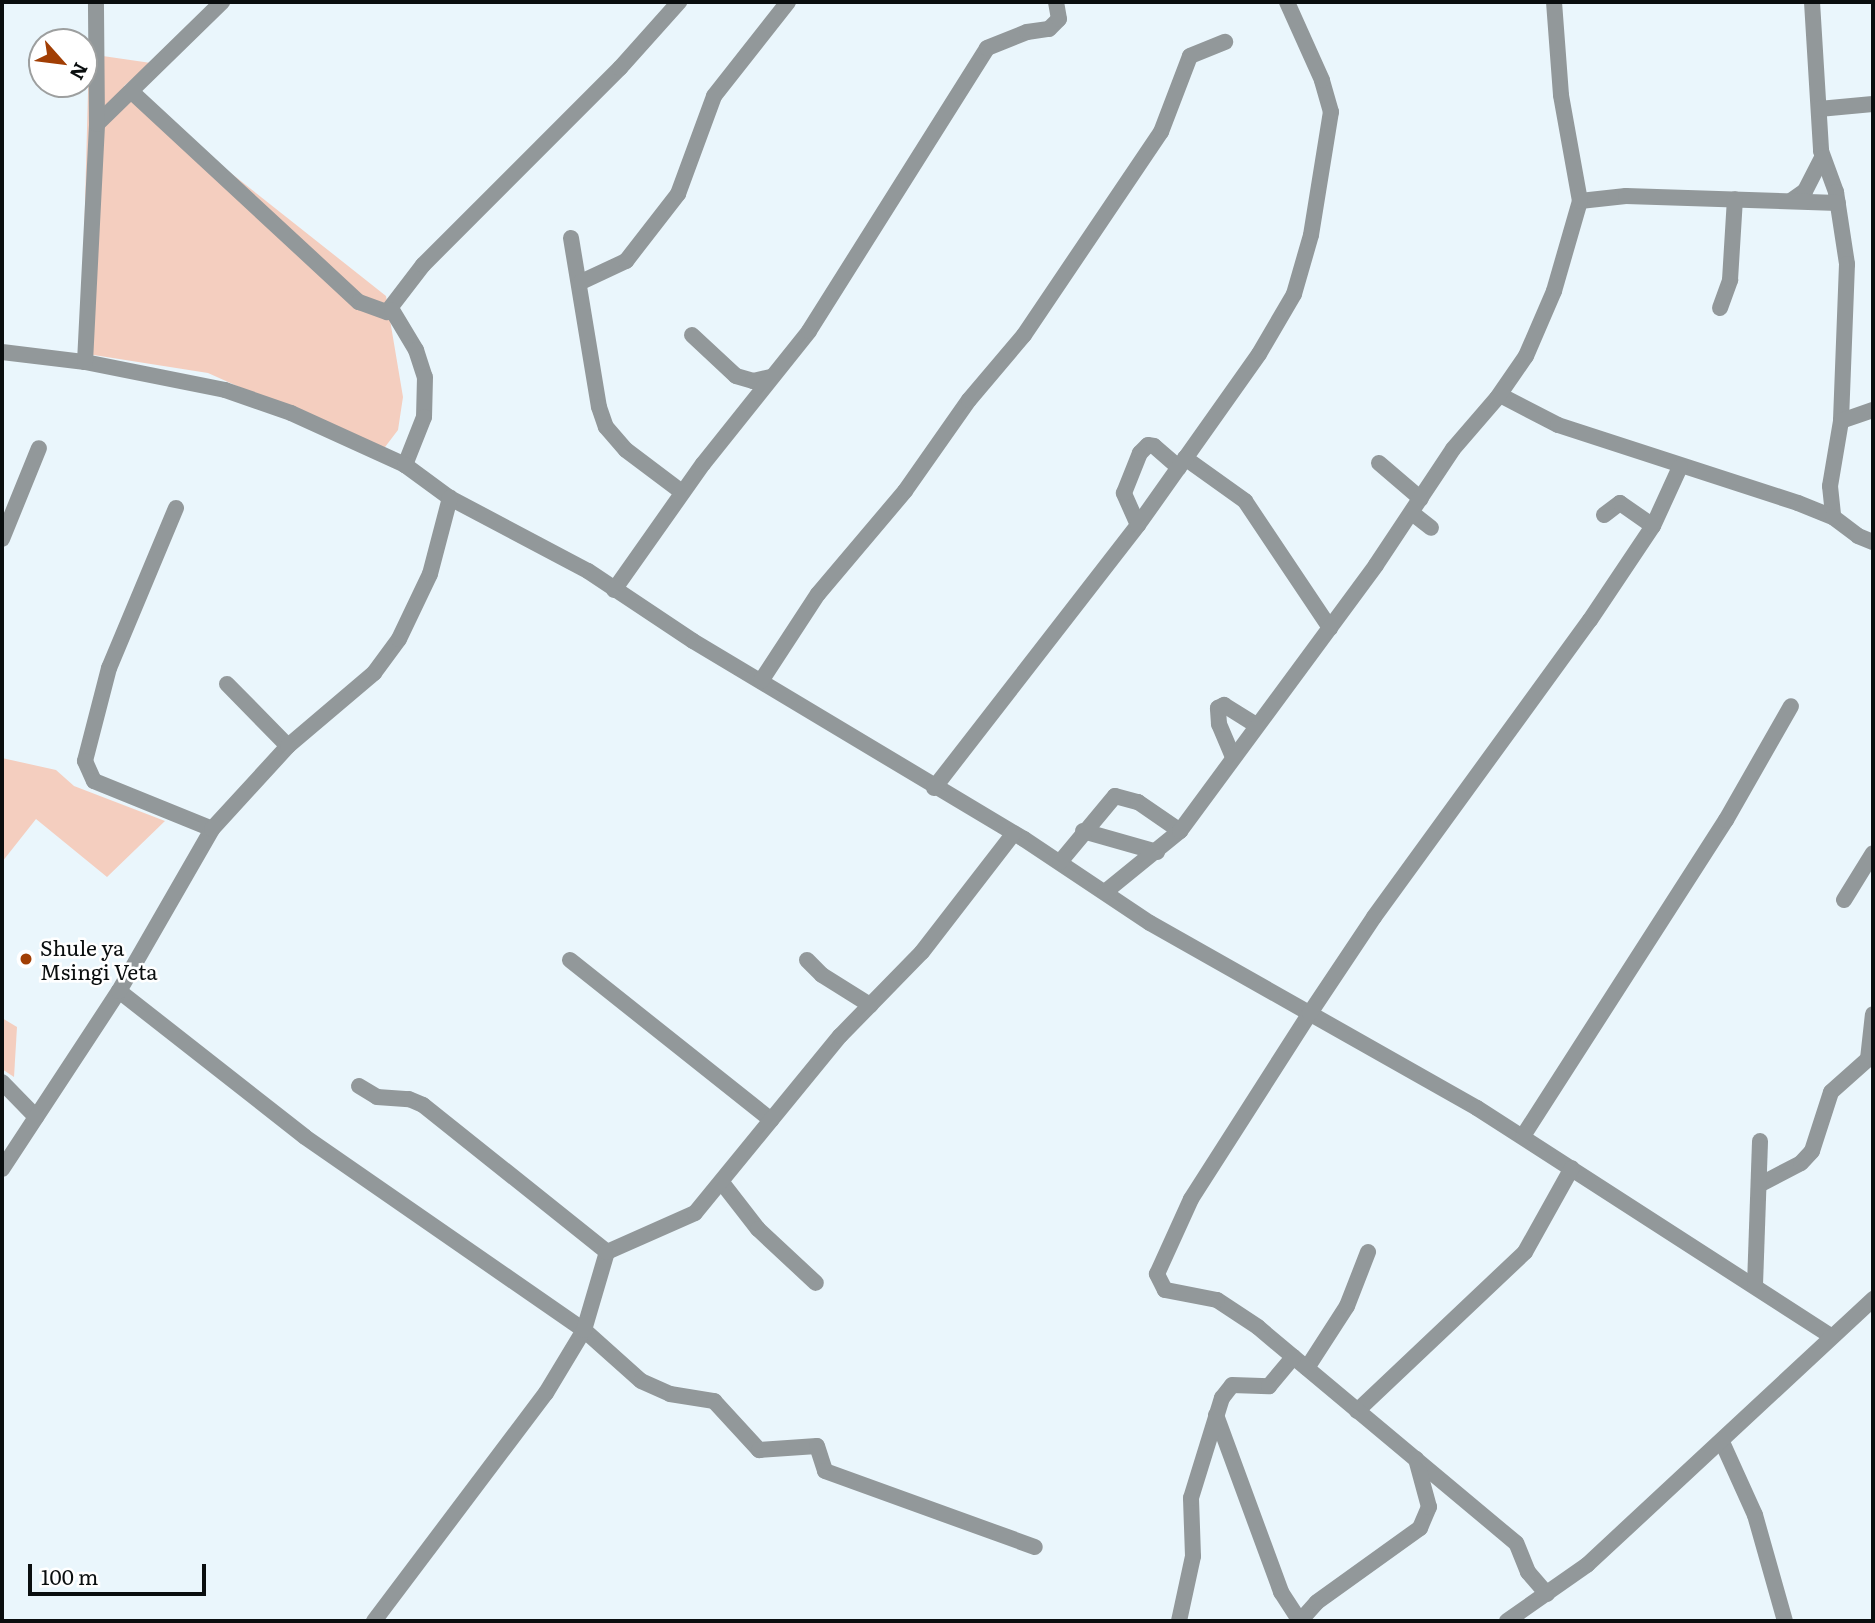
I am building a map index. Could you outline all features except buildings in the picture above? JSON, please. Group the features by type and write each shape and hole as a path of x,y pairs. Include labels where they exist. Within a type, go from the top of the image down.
{"street":[{"path":"85,362 97,124 96,2"},
{"path":"97,124 133,93 222,2"},
{"path":"133,93 359,302 383,312 392,310 423,264 620,68 678,2"},
{"path":"581,282 626,261 678,194 714,96 788,2"},
{"path":"614,590 682,492 809,331 987,48 1027,32 1049,29 1059,19 1056,2"},
{"path":"934,788 1138,525 1288,306 1311,235 1331,112 1322,80 1287,2"},
{"path":"1105,891 1180,831 1330,628 1453,449 1500,394 1541,324 1566,256 1580,201 1561,94 1554,2"},
{"path":"1812,2 1822,158 1838,202 1847,264 1840,421 1832,469 1833,517"},
{"path":"761,681 818,594 905,491 969,400 1024,335 1161,132 1190,56 1225,42"},
{"path":"1819,109 1873,104"},
{"path":"1792,200 1805,191 1822,158"},
{"path":"1580,201 1616,195 1838,202"},
{"path":"1720,308 1730,281 1735,199"},
{"path":"571,238 581,282 598,407 606,427 626,450 682,492"},
{"path":"392,310 416,350 426,391 421,432 405,465"},
{"path":"692,335 737,376 753,382 771,377"},
{"path":"2,352 85,362 244,396 405,465 450,498 563,556 934,788 1014,833 1159,928 1523,1136 1832,1337"},
{"path":"737,376 749,406"},
{"path":"1500,394 1544,419 1680,467 1761,489 1833,517 1858,537 1873,542"},
{"path":"1840,421 1873,410"},
{"path":"1138,525 1124,493 1140,453 1148,445 1154,446 1245,501 1330,628"},
{"path":"2,539 39,449"},
{"path":"1379,463 1431,528"},
{"path":"1548,1594 1528,1572 1516,1543 1307,1367 1231,1306 1165,1290 1157,1275 1191,1199 1310,1013 1653,526 1680,467"},
{"path":"2,1169 119,991 212,829 288,746 363,684 399,639 430,574 450,498"},
{"path":"1604,515 1620,503 1653,526"},
{"path":"176,508 109,668 85,761 94,781 212,829"},
{"path":"227,684 288,746"},
{"path":"1233,757 1219,724 1218,708 1224,705 1256,725"},
{"path":"1523,1136 1726,820 1791,706"},
{"path":"1060,862 1109,799 1121,796 1149,808 1180,831"},
{"path":"1083,831 1103,833 1157,852"},
{"path":"374,1621 546,1393 584,1330 607,1252 695,1213 723,1184 771,1120 870,1005 922,952 1014,833"},
{"path":"1844,900 1873,853"},
{"path":"570,960 771,1120"},
{"path":"807,960 822,975 870,1005"},
{"path":"119,991 305,1137 584,1330 623,1367 660,1391 714,1401 759,1450 817,1447 825,1471 906,1505 1035,1547"},
{"path":"1759,1185 1801,1163 1812,1151 1831,1092 1868,1059 1873,1014"},
{"path":"2,1082 36,1116"},
{"path":"359,1086 377,1097 409,1099 423,1105 607,1252"},
{"path":"1755,1285 1760,1141"},
{"path":"1357,1411 1525,1252 1573,1168"},
{"path":"723,1184 758,1228 816,1283"},
{"path":"1307,1367 1347,1306 1367,1252"},
{"path":"1510,1620 1587,1565 1873,1299"},
{"path":"1179,1621 1195,1544 1191,1498 1216,1415 1232,1385 1269,1386 1293,1357"},
{"path":"1216,1415 1281,1592 1300,1621 1317,1602 1420,1528 1429,1507 1416,1459"},
{"path":"1722,1442 1755,1515 1785,1621"}],"shaded area":[{"path":"98,55 151,63 124,86 131,94 386,296 403,397 398,430 382,451 208,373 81,353 88,98 98,98"},
{"path":"2,758 56,770 74,786 165,821 107,877 36,819 2,862"},
{"path":"2,1018 17,1027 14,1077 2,1069"}],"place":[{"name":"Shule ya Msingi Veta","path":"26,959"}]}
